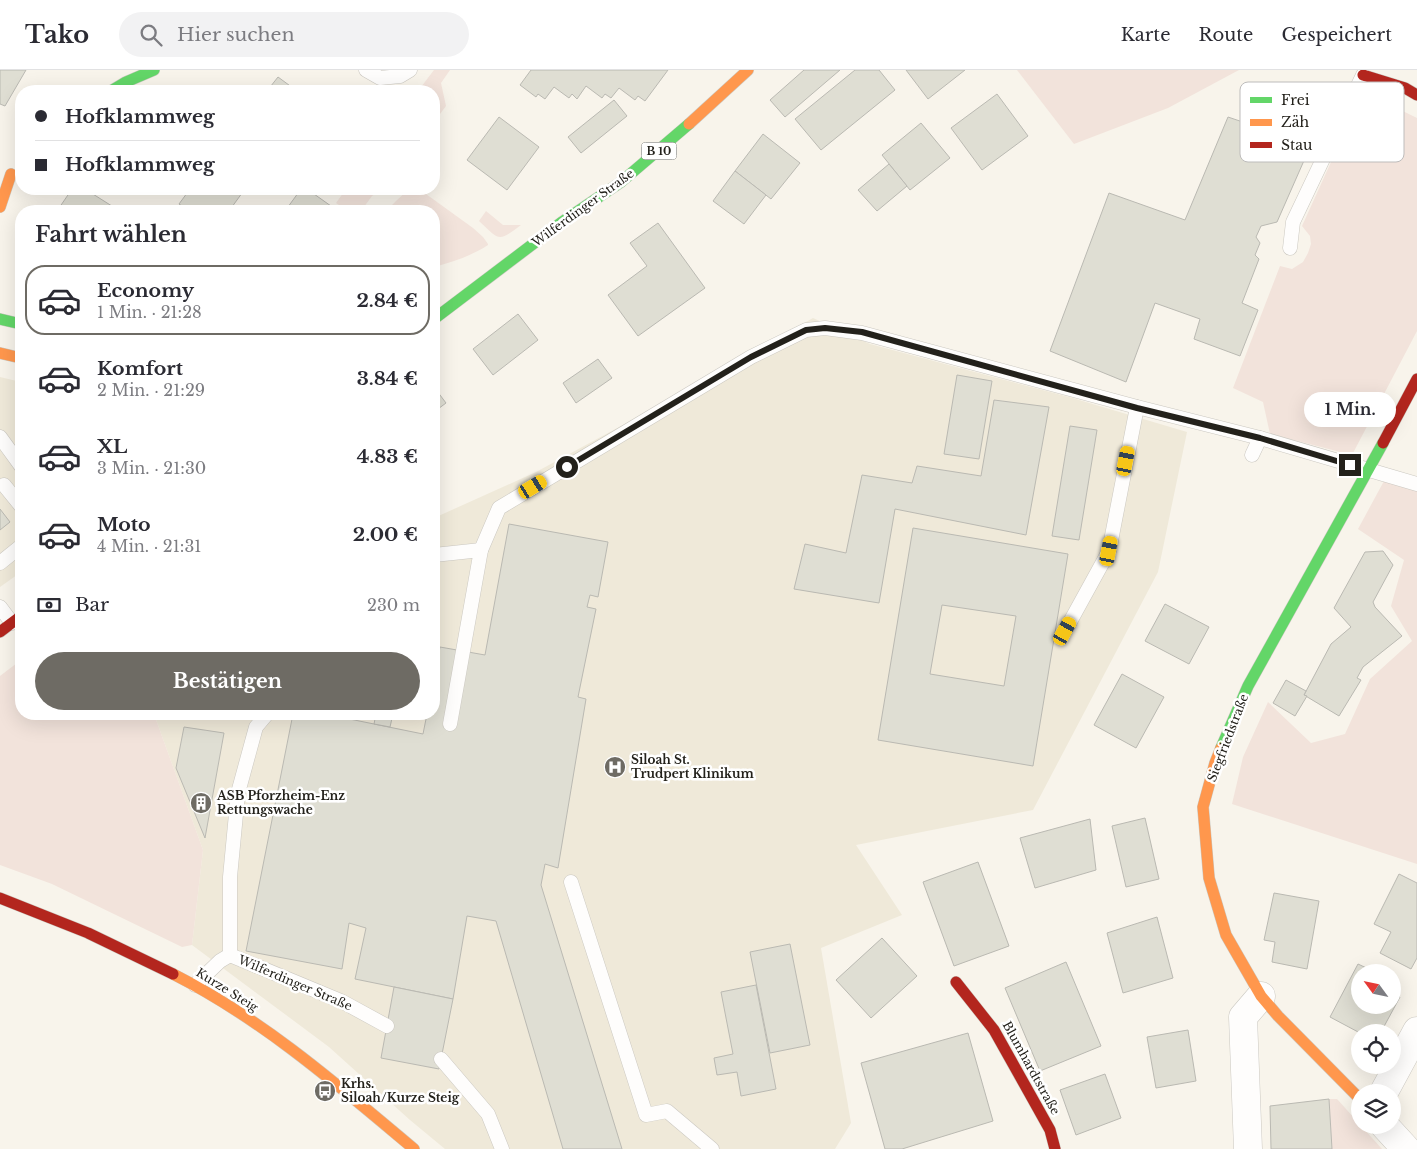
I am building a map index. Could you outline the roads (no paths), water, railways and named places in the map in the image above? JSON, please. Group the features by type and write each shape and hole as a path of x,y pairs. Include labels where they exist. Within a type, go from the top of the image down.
{"street":[{"path":"123,85 154,70"},
{"name":"Wilferdinger Straße","path":"440,314 562,222 621,182 673,139 748,70"},
{"path":"1363,75 1386,82"},
{"path":"1404,88 1417,95"},
{"path":"0,184 14,171 0,207"},
{"path":"0,319 15,323"},
{"path":"0,353 15,357"},
{"name":"Siegfriedstraße","path":"1351,1090 1278,1016 1262,996 1226,935 1209,878 1203,807 1216,763 1248,686 1417,379"},
{"path":"0,632 15,621"},
{"name":"Kurze Steig","path":"0,898 46,915 110,943 195,985 235,1009 304,1058 409,1148"},
{"name":"Blumhardtstraße","path":"956,982 994,1030 1050,1130 1055,1149"},
{"path":"1248,1149 1242,1016 1262,996"},
{"path":"1388,1084 1417,1031"},
{"path":"1392,1134 1406,1149"}],"lane":[{"path":"366,70 380,78 400,76 410,70"},
{"path":"1360,82 1363,75"},
{"path":"1290,248 1293,222 1322,162"},
{"path":"450,724 481,550 499,508 751,357 806,330 825,328 862,332 1137,408 1260,438 1417,484"},
{"path":"1065,631 1109,551 1137,408"},
{"path":"0,437 15,458"},
{"path":"1252,455 1260,438"},
{"path":"4,485 15,499"},
{"path":"440,554 481,550"},
{"path":"0,563 15,551"},
{"path":"0,607 15,618"},
{"name":"Wilferdinger Straße","path":"230,955 230,877 238,793 256,727 262,720"},
{"path":"571,882 646,1115 667,1111 712,1149"},
{"name":"Wilferdinger Straße","path":"195,985 220,961 230,955"},
{"name":"Wilferdinger Straße","path":"230,955 343,1002 387,1026"},
{"path":"441,1060 488,1114 502,1149"}],"place":[{"name":"Siloah St. Trudpert Klinikum","path":"615,767"},
{"name":"ASB Pforzheim-Enz Rettungswache","path":"201,803"},
{"name":"Krhs. Siloah/Kurze Steig","path":"325,1091"}]}
